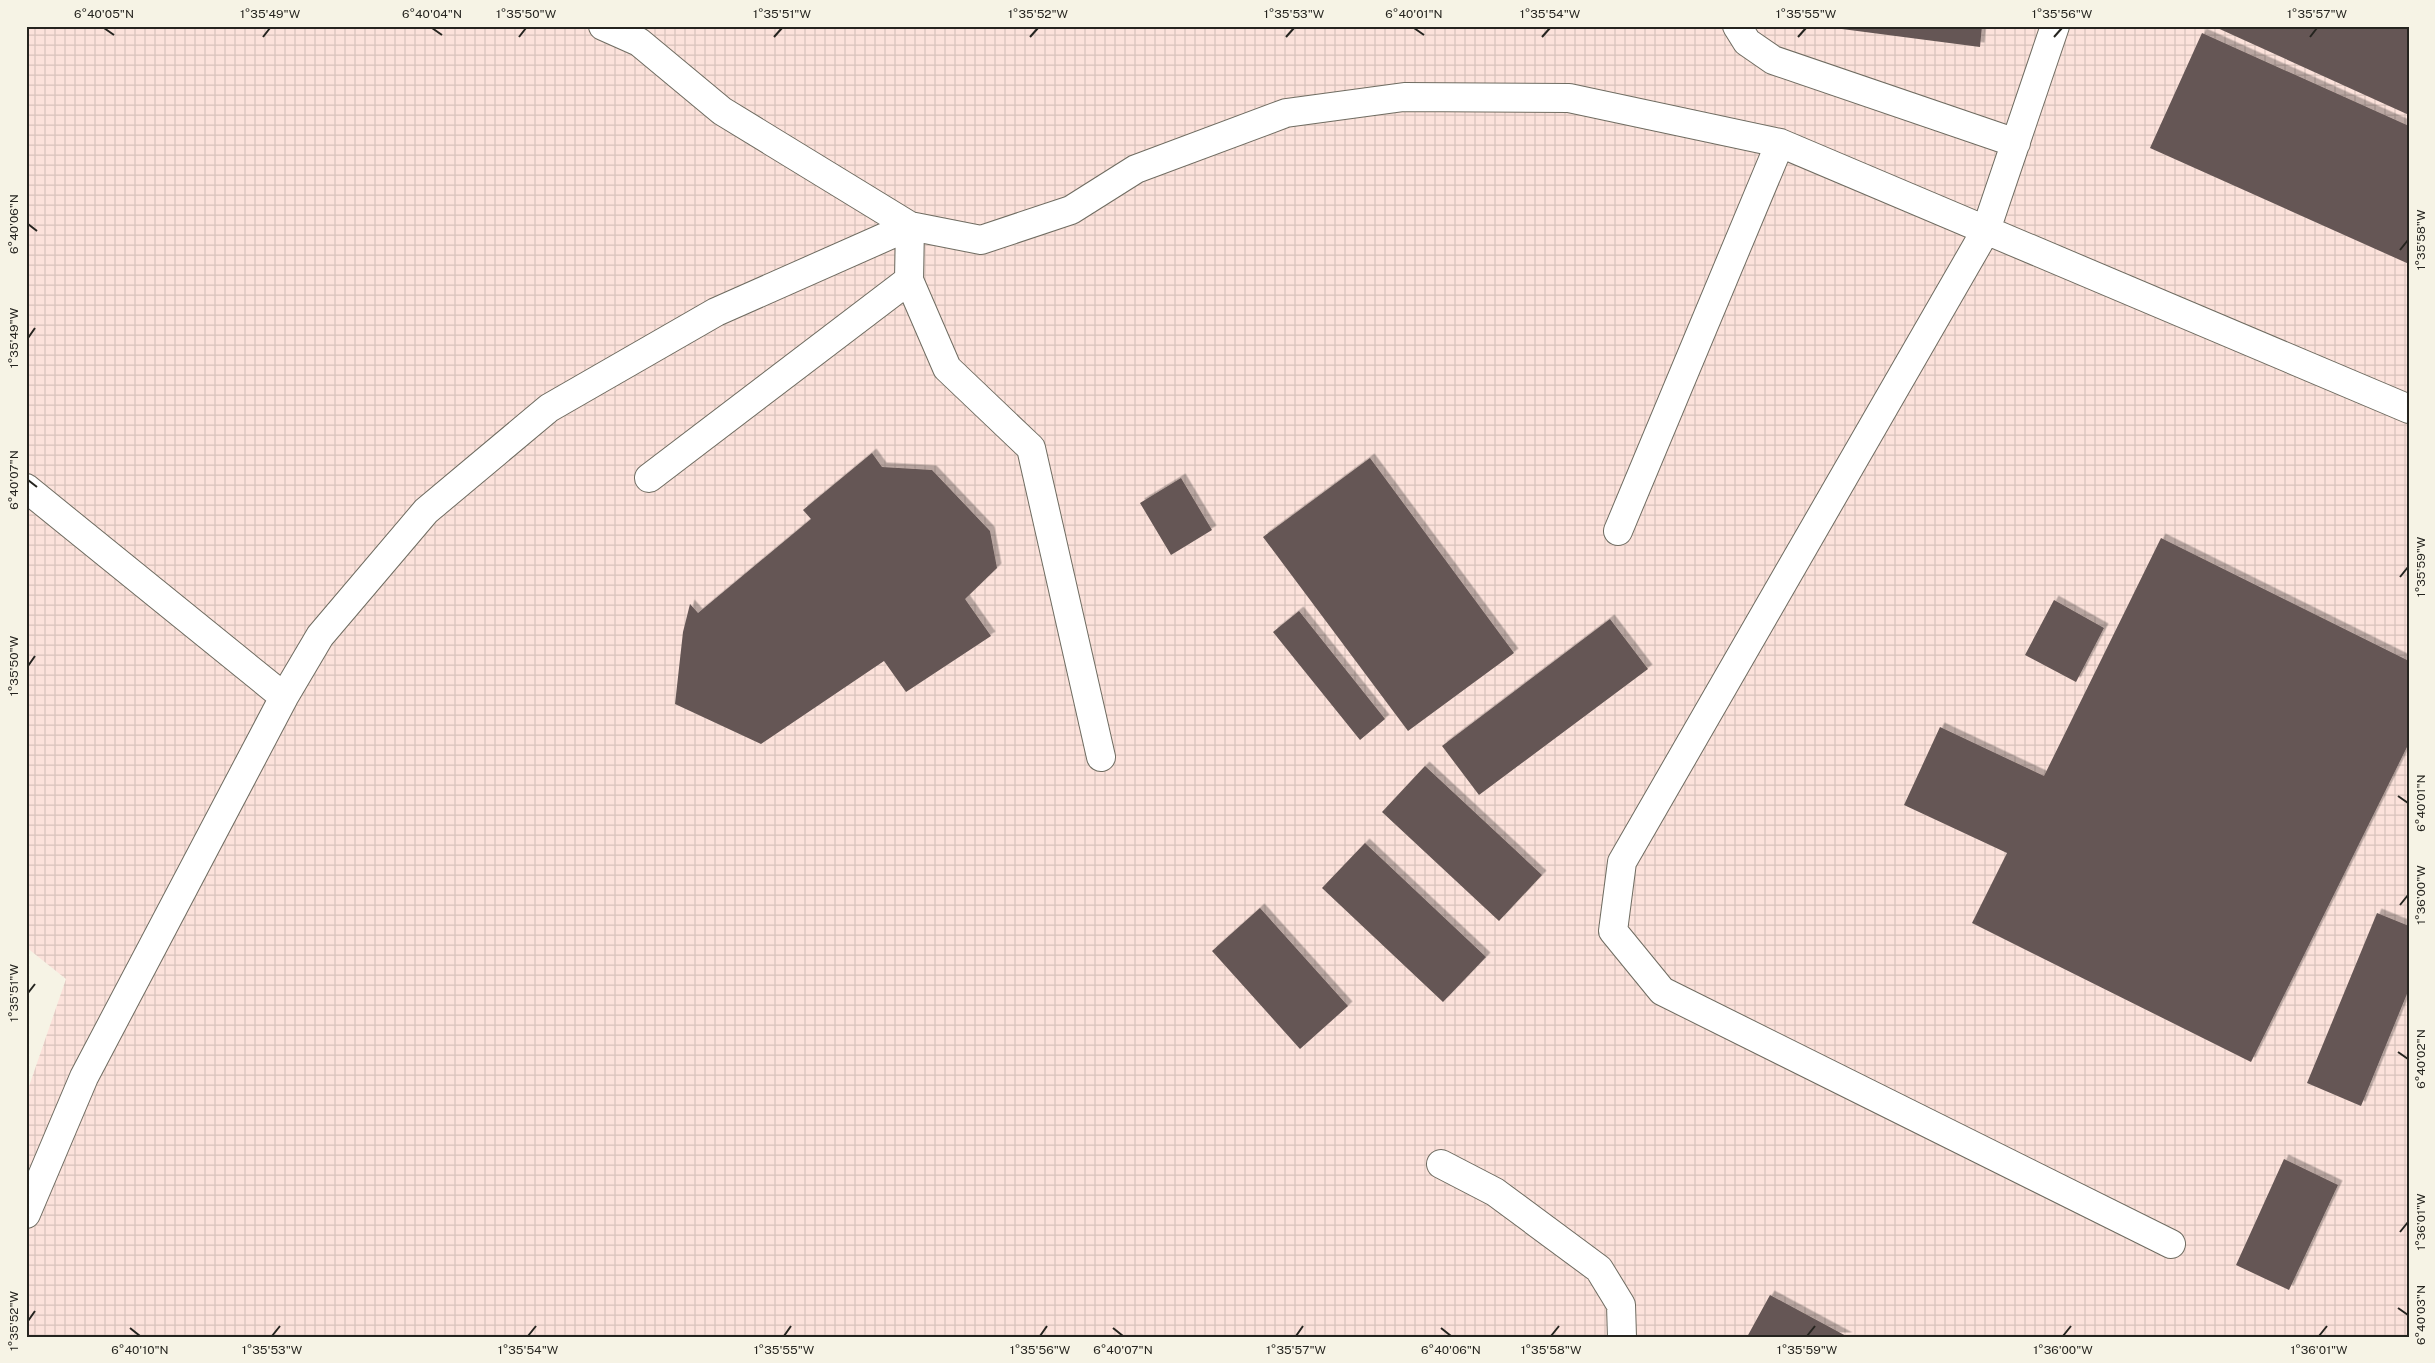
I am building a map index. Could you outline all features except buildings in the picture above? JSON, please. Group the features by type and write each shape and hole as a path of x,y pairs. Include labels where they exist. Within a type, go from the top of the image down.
{"street":[{"path":"603,26 639,42 722,111 910,226 981,240 1071,210 1136,169 1286,113 1404,97 1569,98 1780,143 2409,409"},
{"path":"1736,26 1747,42 1773,60 2016,143"},
{"path":"2055,26 1986,230 1622,862 1613,930 1662,991 2172,1244"},
{"path":"1618,531 1780,143"},
{"path":"910,226 908,280 947,368 1031,448 1100,757"},
{"path":"26,1214 84,1077 284,697 320,636 426,511 549,408 716,312 910,226"},
{"path":"650,478 908,280"},
{"path":"26,488 284,697"},
{"path":"1441,1164 1495,1192 1599,1269 1621,1304 1622,1337"}],"shaded area":[{"path":"26,26 2409,26 2409,1337 26,1337 26,1095 66,979 26,947"}]}
